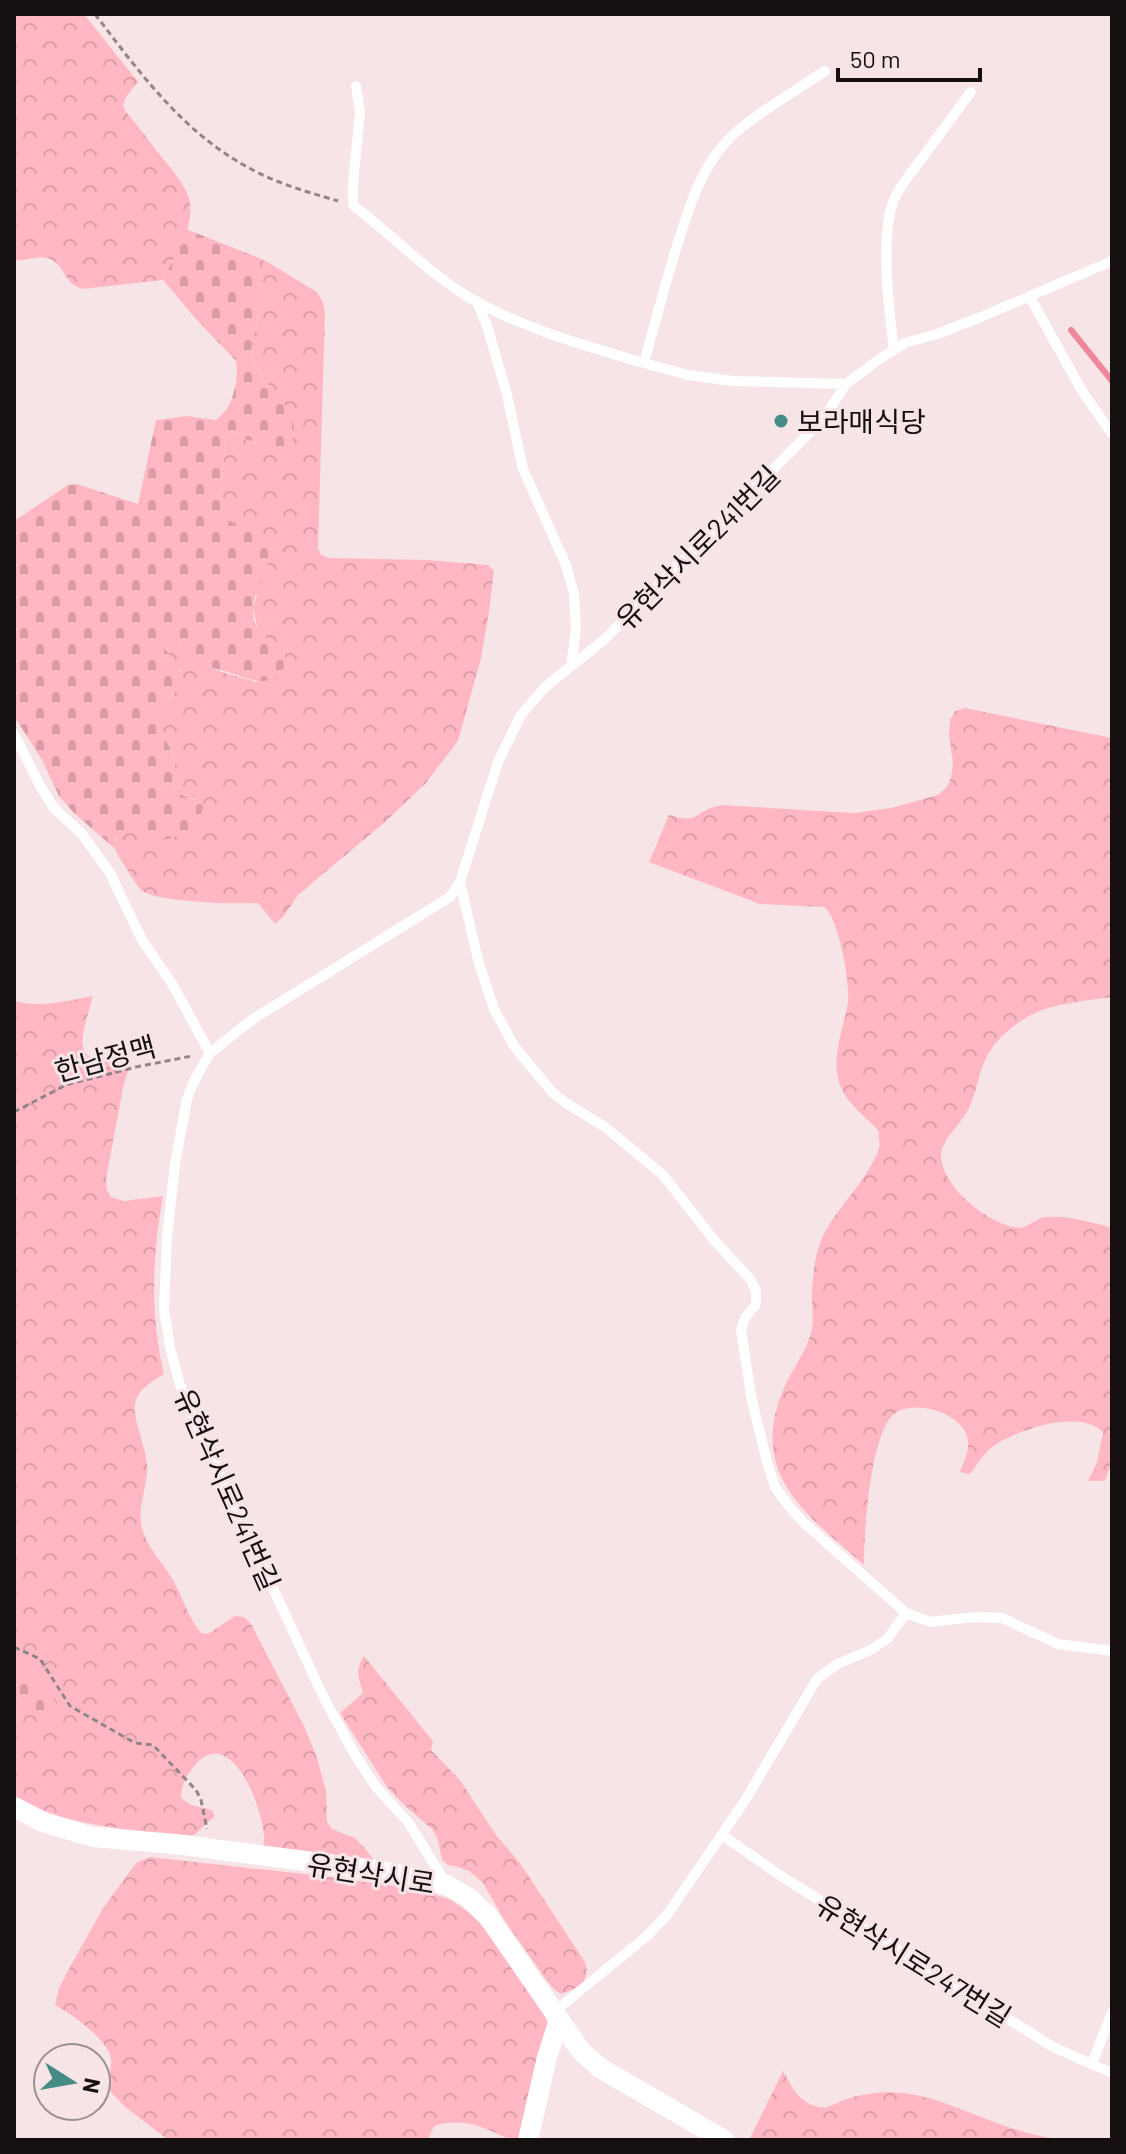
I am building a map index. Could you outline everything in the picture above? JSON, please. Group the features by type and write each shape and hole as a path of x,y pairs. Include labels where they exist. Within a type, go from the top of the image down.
{"street":[{"name":"유현삭시로","path":"14,1807 45,1823 93,1837 382,1871 447,1885 469,1898 487,1915 581,2051 600,2068 724,2140"},
{"path":"528,2140 556,2016"}],"lane":[{"path":"644,363 689,207 710,163 735,133 825,71"},
{"path":"356,86 360,112 353,205 420,262 477,301 547,331 688,375 732,381 846,384 905,343 937,334 1112,261"},
{"path":"894,350 887,269 892,205 907,178 971,92"},
{"path":"1029,296 1084,394 1112,434"},
{"name":"유현삭시로241번길","path":"477,301 507,395 523,469 566,565 574,594 576,630 571,666"},
{"name":"유현삭시로241번길","path":"447,1885 408,1822 376,1787 325,1700 179,1382 164,1309 167,1237 175,1164 187,1099 210,1053 253,1019 450,897 460,882 498,762 521,715 545,687 604,640 823,419 846,384"},
{"path":"14,734 54,808 82,834 110,873 142,940 171,982 210,1053"},
{"path":"460,882 478,960 494,1009 514,1046 553,1093 605,1127 663,1175 714,1240 751,1280 756,1291 756,1304 741,1324 741,1330 752,1401 775,1487 788,1505 803,1522 906,1613 930,1622 976,1617 1002,1618 1058,1644 1112,1651"},
{"path":"556,2016 667,1915 722,1835 817,1679 837,1664 871,1650 888,1638 906,1613"},
{"name":"유현삭시로247번길","path":"722,1835 781,1876 1053,2047 1112,2073"},
{"path":"1092,2064 1112,2012"}],"path":[{"path":"95,14 176,113 213,146 252,170 294,188 353,205"},
{"name":"한남정맥","path":"14,1112 66,1085 210,1053"},
{"path":"14,1647 40,1659 70,1706 135,1743 153,1745 196,1790 201,1800 211,1850"}],"green space":[{"path":"14,14 84,14 138,82 126,97 123,105 126,112 181,182 189,198 190,219 184,240 163,280 83,289 76,287 48,258 14,260"},
{"path":"186,229 264,260 259,274 259,306 252,356 259,372 288,409 294,430 292,442 270,447 234,432 226,436 220,506 227,520 253,527 265,538 269,557 255,599 254,618 256,626 281,652 286,663 272,679 257,681 199,664 178,642 161,646 176,664 180,677 176,691 157,715 158,727 173,757 173,789 203,806 202,813 187,830 166,839 154,839 122,830 115,839 114,848 59,796 42,760 14,716 14,521 68,485 77,484 138,504 156,420 187,416 216,420 227,409 237,377 236,361 163,280"},
{"path":"264,260 317,292 323,302 318,548 321,555 329,558 478,564 488,565 494,571 481,658 458,741 425,784 298,895 275,924 258,903 196,902 148,894 140,889 114,846 121,830 133,829 157,840 183,833 196,800 173,789 175,770 172,751 157,721 161,707 176,690 180,671 160,646 178,642 203,664 256,682 285,656 258,630 253,608 257,595 220,506 226,436 234,432 256,444 269,386 256,366 252,349 258,314 259,276"},
{"path":"965,708 1112,738 1112,997 1049,1008 1024,1019 1004,1035 988,1055 968,1110 947,1139 941,1157 952,1184 966,1200 1001,1223 1020,1228 1043,1218 1054,1217 1112,1228 1112,1461 1105,1481 1088,1481 1097,1462 1103,1432 1092,1425 1063,1422 1046,1424 1014,1435 990,1449 970,1474 960,1472 968,1445 963,1428 946,1414 934,1410 901,1410 885,1426 874,1463 867,1509 864,1565 822,1528 788,1490 778,1468 773,1445 774,1418 784,1388 811,1333 813,1274 820,1243 829,1225 868,1171 879,1146 878,1130 846,1096 837,1072 837,1052 848,1002 839,936 824,907 760,904 649,862 669,815 692,818 721,805 854,813 891,808 938,795 951,778 950,720 955,711"},
{"path":"93,996 83,1039 88,1055 97,1060 131,1060 106,1179 107,1190 111,1197 124,1201 163,1196 154,1286 156,1330 164,1374 142,1390 135,1404 147,1464 141,1506 143,1531 201,1633 208,1634 235,1616 244,1617 251,1624 305,1728 317,1758 326,1791 327,1822 332,1829 355,1838 364,1847 373,1859 371,1867 263,1850 262,1824 252,1791 233,1763 222,1755 209,1755 196,1764 183,1784 181,1798 191,1805 212,1810 215,1816 194,1835 96,1825 54,1814 14,1797 14,1001 44,1004"},
{"path":"364,1656 433,1741 431,1750 460,1780 496,1835 520,1863 585,1962 585,1979 578,1987 561,1994 555,1990 503,1918 483,1883 469,1871 442,1860 433,1830 387,1787 340,1713 363,1693 358,1674"},
{"path":"14,1665 26,1668 50,1691 56,1703 53,1717 14,1702"},
{"path":"150,1857 395,1886 451,1900 468,1912 486,1929 546,2017 548,2025 520,2140 458,2122 434,2126 428,2140 168,2140 112,2093 112,2042 102,2042 55,2005 59,1988 103,1908 136,1863"},
{"path":"783,2071 800,2096 809,2104 819,2107 866,2094 904,2093 940,2101 1013,2128 1062,2140 749,2140"}],"waterway":[{"path":"1071,330 1112,381"}],"place":[{"name":"보라매식당","path":"781,421"}]}
